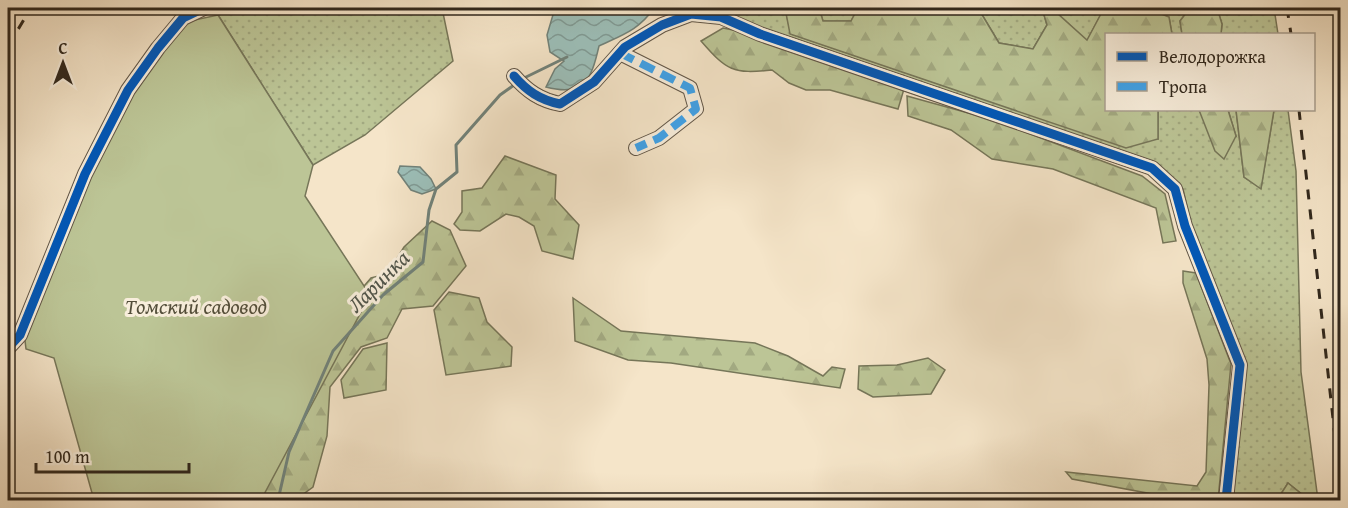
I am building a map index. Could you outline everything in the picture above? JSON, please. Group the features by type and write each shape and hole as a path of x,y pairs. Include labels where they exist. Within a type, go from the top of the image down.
{"street":[{"path":"8,348 20,335 85,174 128,90 183,18 204,8"},
{"path":"518,82 545,101 560,104 594,82 625,47 662,25 691,14 721,17 759,34 1152,168 1174,189 1185,226 1240,365 1226,501"},
{"path":"620,53 690,88 696,109 659,138 636,148"}],"green space":[{"path":"230,8 442,8 453,61 365,135 313,165 218,15"},
{"path":"712,8 777,8 786,13 791,34 974,96 1158,139 1158,111 1200,111 1203,116 1236,136 1228,111 1236,111 1244,177 1261,188 1274,111 1288,111 1296,171 1301,372 1318,500 1305,500 1304,496 1288,483 1277,500 1233,500 1246,363 1192,229 1183,189 1160,166 716,12"},
{"path":"777,8 819,8 823,21 851,21 858,8 901,8 914,13 917,8 978,8 999,43 1033,49 1047,25 1042,8 1055,8 1057,13 1087,40 1102,12 1101,8 1146,8 1169,17 1172,33 1105,33 1105,111 1158,111 1158,139 1126,148 790,34 786,13"},
{"path":"819,8 858,8 851,21 823,21"},
{"path":"978,8 1042,8 1047,25 1033,49 999,43"},
{"path":"1055,8 1101,8 1102,12 1087,41 1057,13"},
{"path":"1146,8 1190,8 1180,21 1182,33 1172,33 1169,17"},
{"path":"1190,8 1217,8 1222,24 1221,33 1182,33 1180,21"},
{"path":"1217,8 1274,8 1278,33 1221,33 1222,24"},
{"name":"Томский садовод","path":"218,15 313,165 305,196 370,295 261,500 94,500 54,358 26,349 24,332 85,186 139,82 185,22"},
{"path":"723,28 738,31 904,89 898,109 830,90 806,90 789,83 772,70 748,71 732,68 718,59 701,41"},
{"path":"907,96 990,119 1142,176 1165,194 1176,241 1163,243 1156,208 1053,169 992,159 951,130 908,116"},
{"path":"1199,111 1228,111 1236,136 1224,159 1215,151"},
{"path":"1236,111 1274,111 1261,189 1244,177"},
{"path":"505,156 556,175 555,199 579,225 573,259 542,251 534,226 519,217 506,214 480,231 460,230 454,224 462,212 462,191 482,188"},
{"path":"432,221 450,230 466,266 433,306 402,309 387,338 361,347 330,387 327,436 313,487 295,500 250,500 347,306 371,278 387,274 404,247"},
{"path":"1183,271 1196,273 1231,364 1218,500 1164,500 1163,496 1072,479 1066,472 1197,486 1206,472 1209,385 1207,359 1183,283"},
{"path":"449,292 479,298 487,322 512,347 511,366 446,375 434,310"},
{"path":"573,298 621,331 755,343 788,356 823,376 832,367 845,369 840,388 671,363 628,360 575,341"},
{"path":"387,343 386,390 344,398 341,380 363,349"},
{"path":"928,358 945,370 931,394 873,397 858,389 859,366 897,365"},
{"path":"1288,483 1304,496 1305,500 1277,500"}],"water":[{"path":"555,8 654,8 636,27 599,46 593,69 584,83 577,88 559,90 546,87 555,69 564,61 550,52 547,35"},
{"path":"400,166 420,167 431,179 436,189 422,194 411,190 398,172"}],"waterway":[{"name":"Ларинка","path":"522,79 567,57"},
{"name":"Ларинка","path":"278,500 289,452 333,351 383,295 423,262 429,210 436,189 457,172 456,145 500,95 514,85"}],"railway":[{"path":"8,46 31,8"},
{"path":"1287,8 1291,33"},
{"path":"1299,111 1340,482"}],"marked path":[{"path":"620,53 690,88 696,109 659,138 636,148"}],"cycle path":[{"path":"8,348 20,335 85,174 128,90 183,18 204,8"},
{"path":"514,76 534,94 560,104 594,82 625,47 662,25 691,14 721,17 760,34 1152,168 1175,189 1185,226 1240,365 1226,500"}]}
